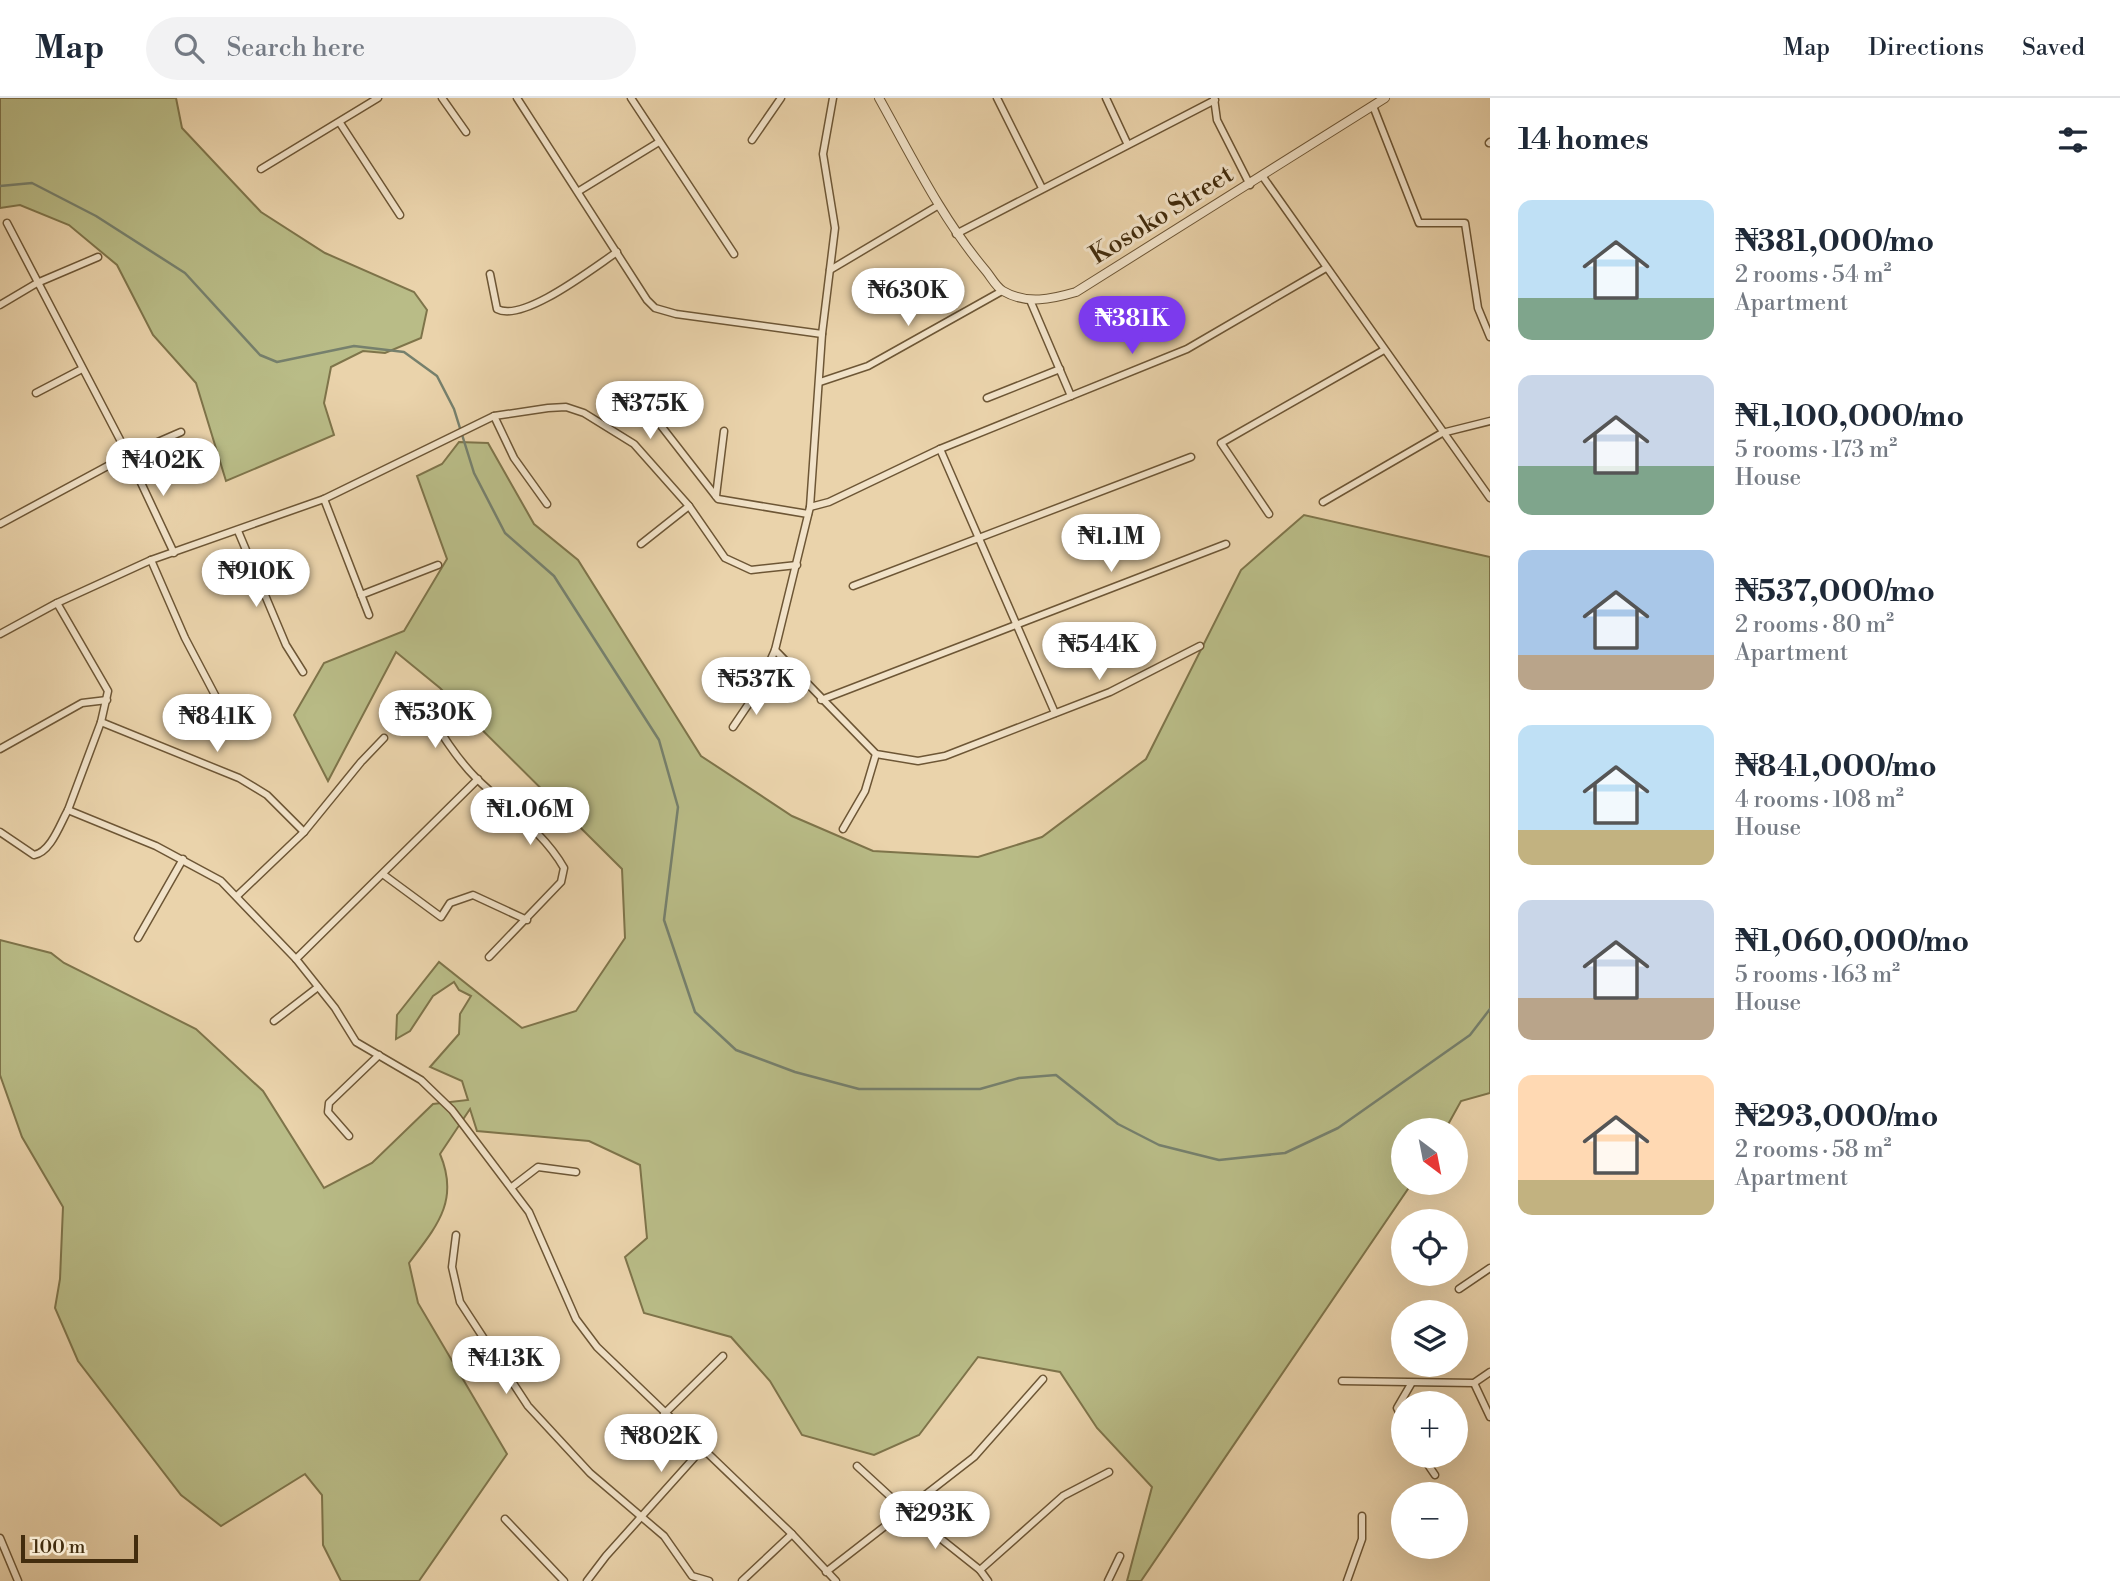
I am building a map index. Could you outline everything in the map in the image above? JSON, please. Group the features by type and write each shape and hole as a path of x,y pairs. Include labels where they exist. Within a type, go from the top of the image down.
{"street":[{"path":"261,169 378,98"},
{"path":"442,98 466,132"},
{"path":"517,98 655,308 676,314 822,334"},
{"path":"631,98 734,254"},
{"path":"752,140 779,101 771,98"},
{"path":"733,727 756,693 775,650 809,510 822,334 835,228 823,153 833,98"},
{"path":"820,382 868,366 1002,290 956,234 879,98"},
{"path":"997,98 1042,188"},
{"path":"1106,98 1128,143"},
{"name":"Kosoko Street","path":"1002,290 1030,300 1054,299 1076,292 1385,98"},
{"path":"956,234 1214,99 1217,120 1250,185"},
{"path":"1373,106 1419,223 1458,220 1465,223 1478,308 1490,337"},
{"path":"340,123 400,215"},
{"path":"579,191 659,142"},
{"path":"1263,177 1490,498"},
{"path":"831,270 939,205"},
{"path":"7,223 128,455 174,553"},
{"path":"490,274 497,309 510,312 556,293 617,252"},
{"path":"0,305 37,283 98,257"},
{"path":"655,418 716,496 809,510 940,449 1187,349 1326,268"},
{"path":"1030,300 1071,396"},
{"path":"1269,514 1221,443 1384,350"},
{"path":"36,393 82,369"},
{"path":"987,398 1060,369"},
{"path":"0,634 57,603 151,560 324,499 473,424 494,416 548,408 566,407 584,413 634,444 689,506 725,558 751,570 796,565"},
{"path":"494,416 514,458 547,504"},
{"path":"1323,502 1443,433 1490,421"},
{"path":"716,496 724,431"},
{"path":"0,524 128,455 181,432"},
{"path":"940,449 1055,713"},
{"path":"853,586 1191,457"},
{"path":"324,499 369,615"},
{"path":"640,544 689,506"},
{"path":"238,531 286,645 303,672"},
{"path":"821,700 1226,544"},
{"path":"151,560 185,638 225,714"},
{"path":"361,595 438,565"},
{"path":"0,832 34,855 47,848 68,810 107,700 106,683 57,603"},
{"path":"775,650 876,754 918,761 945,756 1121,687 1200,646"},
{"path":"421,699 451,749 478,779 512,808 557,856 564,868 561,882 489,957"},
{"path":"0,749 82,703 107,700"},
{"path":"101,722 239,778 267,794 304,832"},
{"path":"237,896 304,832 360,762 384,738"},
{"path":"843,829 865,791 876,754"},
{"path":"296,959 384,875 478,779"},
{"path":"68,810 183,859 221,881 296,959 356,1042 421,1080 452,1110 530,1212 576,1319 597,1347 792,1534 836,1581"},
{"path":"138,938 183,859"},
{"path":"384,875 441,917 450,903 473,895 527,920"},
{"path":"274,1021 318,987"},
{"path":"349,1136 328,1112 329,1103 379,1055"},
{"path":"512,1187 538,1167 576,1172"},
{"path":"456,1235 452,1267 460,1302 528,1406 590,1473 664,1536 692,1576 709,1581"},
{"path":"1459,1289 1490,1268"},
{"path":"664,1414 723,1356"},
{"path":"1342,1381 1411,1384 1474,1382 1490,1372"},
{"path":"826,1572 974,1457 1043,1379"},
{"path":"1474,1382 1490,1417"},
{"path":"1407,1391 1411,1384"},
{"path":"587,1581 702,1449"},
{"path":"858,1466 906,1511 980,1570 988,1581"},
{"path":"1430,1468 1435,1475"},
{"path":"980,1570 1063,1496 1109,1472"},
{"path":"1347,1581 1360,1547 1362,1516"},
{"path":"505,1519 564,1581"},
{"path":"743,1581 792,1534"},
{"path":"0,1538 18,1581"},
{"path":"1108,1581 1120,1556"}],"green space":[{"path":"0,98 176,98 182,128 261,212 325,253 414,292 427,310 421,338 385,353 363,351 331,367 324,403 334,435 226,481 196,383 153,335 117,265 69,225 20,205 0,208"},
{"path":"459,442 488,443 534,524 578,560 701,756 792,816 873,851 978,857 1042,837 1146,759 1241,570 1304,515 1490,557 1490,1093 1461,1101 1452,1118 1391,1118 1391,1195 1404,1195 1394,1209 1391,1209 1391,1214 1141,1581 1127,1581 1152,1487 1097,1428 1060,1372 978,1357 919,1435 874,1455 802,1435 770,1381 731,1337 644,1313 625,1257 647,1238 640,1165 589,1141 477,1131 470,1109 440,1154 446,1171 447,1186 442,1213 409,1263 418,1303 507,1454 419,1581 341,1581 323,1545 322,1495 305,1474 221,1526 181,1495 78,1361 55,1308 60,1279 63,1207 22,1137 0,1075 0,940 51,953 64,963 196,1029 263,1091 324,1188 372,1163 433,1104 468,1100 462,1081 430,1067 459,1034 460,1014 471,996 459,990 454,982 433,996 410,1031 396,1039 397,1015 439,962 522,1028 576,1011 625,938 622,869 440,688 396,652 328,781 294,715 324,663 404,631 447,559 417,476 442,464"}],"waterway":[{"path":"0,186 32,183 96,216 185,273 260,355 277,362 354,346 404,352 437,376 454,409 474,473 505,533 554,576 659,740 678,807 664,920 695,1012 736,1050 795,1072 859,1089 980,1089 1019,1078 1056,1075 1118,1124 1159,1145 1219,1160 1285,1153 1338,1128 1470,1035 1490,1009"}]}
